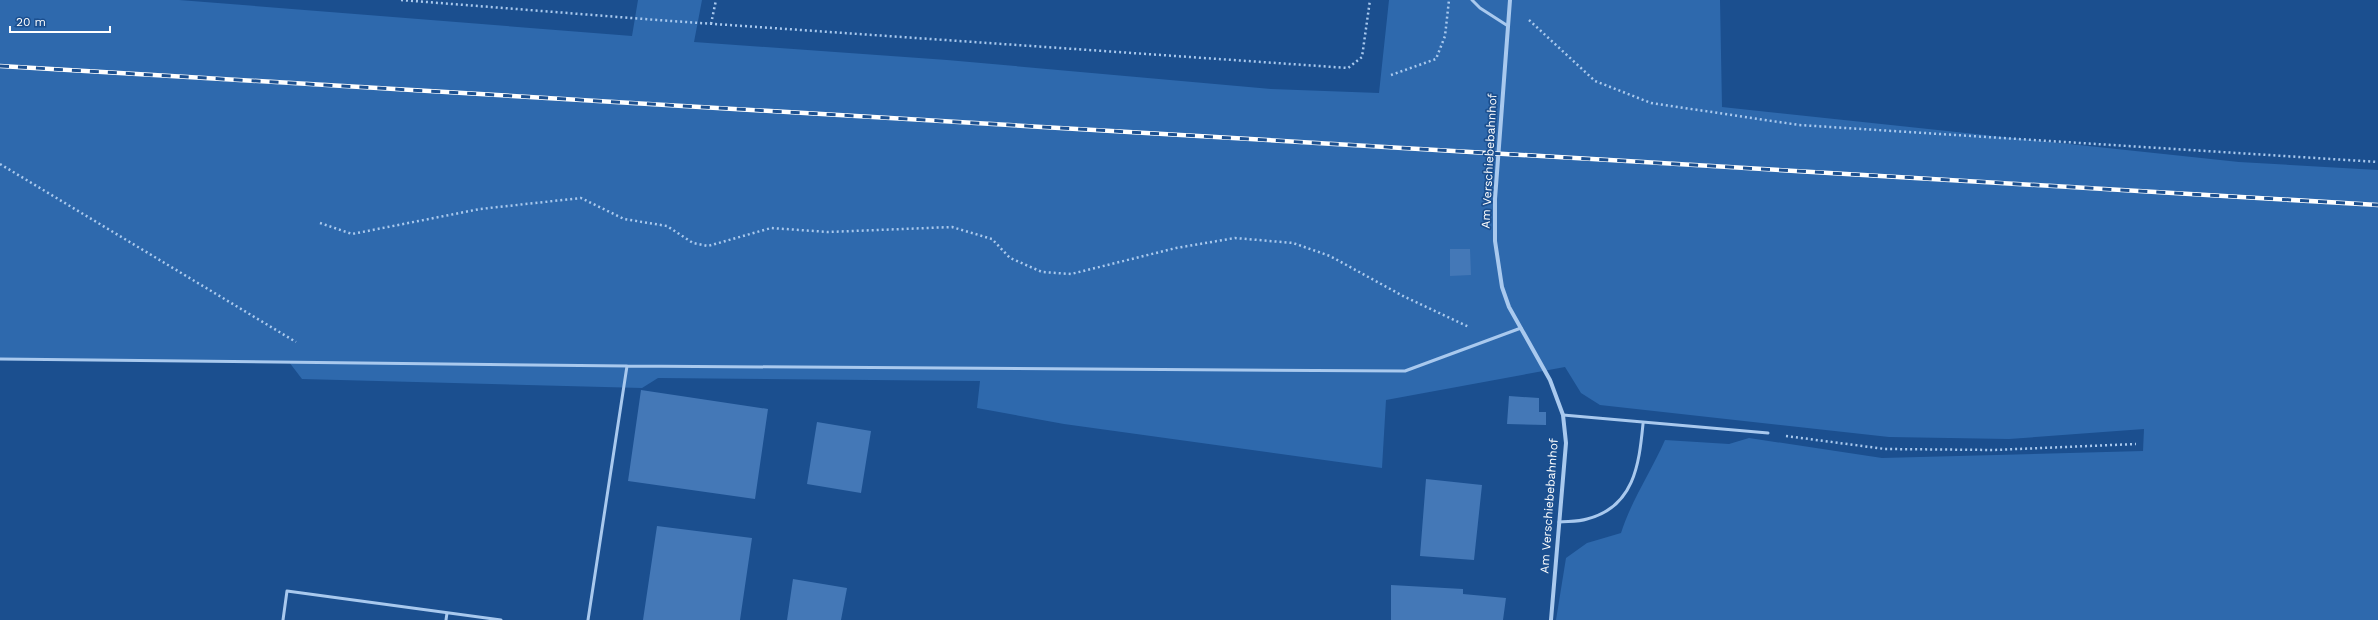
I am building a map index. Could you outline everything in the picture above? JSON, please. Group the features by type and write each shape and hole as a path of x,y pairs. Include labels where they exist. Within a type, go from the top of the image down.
{"street":[{"name":"Am Verschiebebahnhof","path":"1510,1 1495,199 1495,241 1502,287 1509,306 1550,380 1563,416 1566,443 1551,620"}],"lane":[{"path":"1472,0 1508,26"},
{"path":"0,360 1405,371 1521,328"},
{"path":"588,620 627,366"},
{"path":"1563,416 1643,424 1768,433"},
{"path":"1559,522 1587,520 1612,508 1629,488 1640,460 1643,424"},
{"path":"283,620 287,591 501,620"},
{"path":"446,620 447,613"}],"path":[{"path":"400,0 711,24 1348,68 1362,57 1370,0"},
{"path":"711,24 716,0"},
{"path":"1391,75 1436,59 1445,36 1449,0"},
{"path":"1510,1 1595,80 1651,103 1799,125 2378,162"},
{"path":"0,164 329,362"},
{"path":"320,223 352,234 480,209 581,198 624,219 667,226 693,243 708,246 771,228 828,232 952,227 992,239 1010,258 1042,272 1071,274 1176,248 1235,238 1293,244 1330,256 1403,296 1494,338"},
{"path":"1768,433 1837,444 1885,449 1994,450 2136,444"}],"shaded area":[{"path":"0,0 179,0 632,36 638,0 702,0 694,42 947,60 1271,89 1379,93 1389,0 1720,0 1722,107 2239,162 2378,170 2378,620 1556,620 1566,558 1587,543 1621,533 1630,509 1665,440 1729,444 1749,438 1882,458 2143,451 2144,429 2009,439 1889,437 1600,405 1581,393 1565,367 1386,400 1382,468 1064,424 977,408 980,381 658,378 642,388 302,379 289,362 0,359"}],"building":[{"path":"1450,249 1470,249 1471,275 1450,276"},
{"path":"641,390 768,409 755,499 628,481"},
{"path":"1509,396 1539,398 1539,412 1546,412 1546,425 1507,424"},
{"path":"817,422 871,431 861,493 807,484"},
{"path":"1426,479 1482,485 1474,560 1420,556"},
{"path":"657,526 752,538 740,620 643,620"},
{"path":"793,579 847,588 841,620 787,620"},
{"path":"1391,585 1463,589 1463,594 1506,598 1503,620 1391,620"}],"railway":[{"path":"0,66 2378,205"}]}
